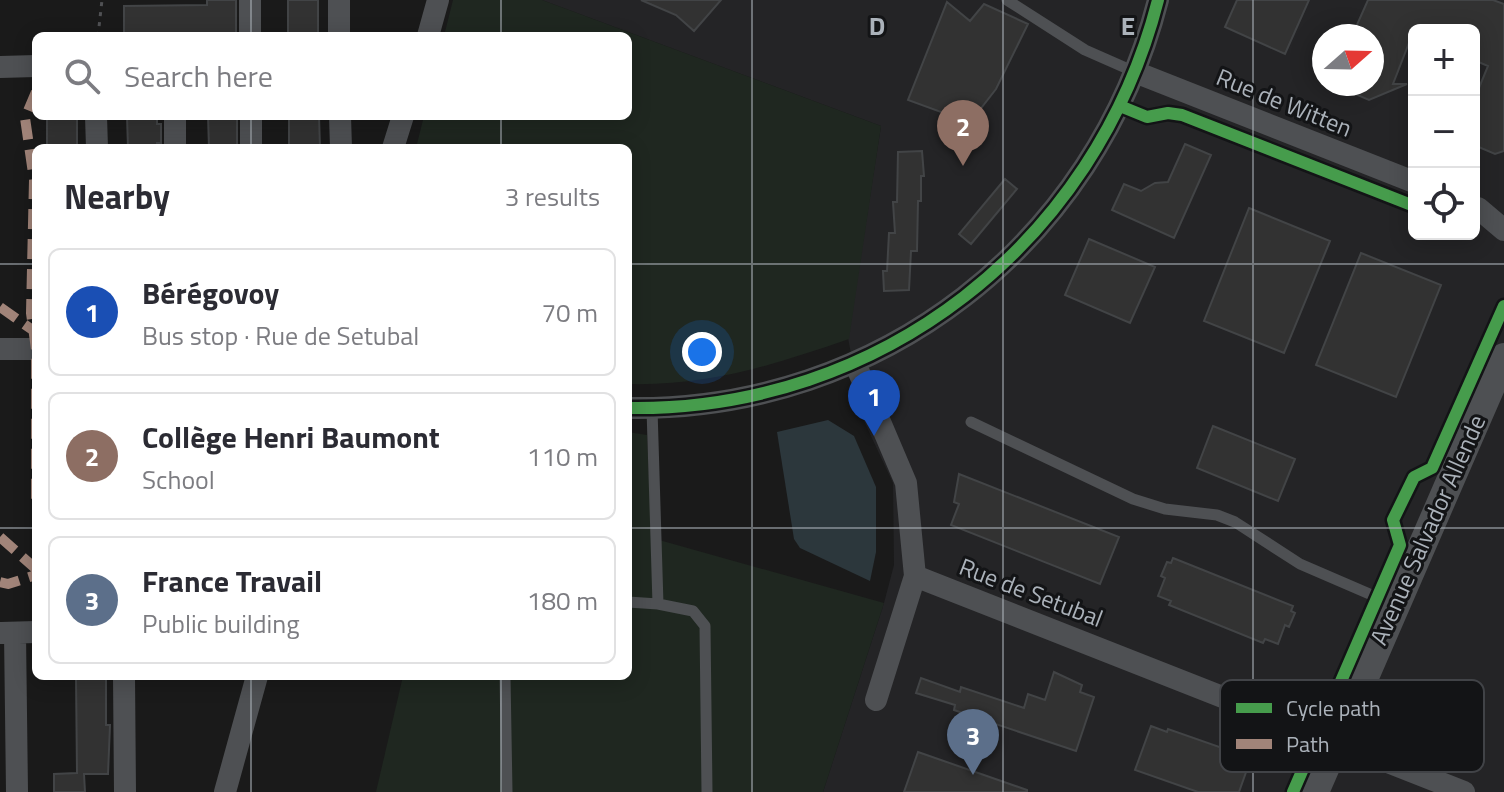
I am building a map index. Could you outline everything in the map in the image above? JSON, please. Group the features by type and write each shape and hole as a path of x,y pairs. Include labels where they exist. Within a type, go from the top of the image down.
{"street":[{"path":"250,0 250,32"},
{"path":"339,0 339,32"},
{"path":"429,32 438,0"},
{"path":"632,408 702,405 763,394 855,363 899,341 989,278 1056,207 1089,162 1135,72 1158,0"},
{"path":"0,67 32,66"},
{"name":"Rue de Witten","path":"1135,72 1408,180"},
{"path":"96,120 97,144"},
{"path":"175,120 175,144"},
{"path":"251,120 251,144"},
{"path":"340,120 341,144"},
{"path":"394,144 402,120"},
{"path":"408,144 410,120"},
{"path":"0,349 32,349"},
{"name":"Avenue Salvador Allende","path":"1362,680 1504,357"},
{"path":"855,363 906,483 915,576 876,700"},
{"name":"Rue de Setubal","path":"915,576 1220,695"},
{"path":"17,633 17,792"},
{"path":"124,680 125,792"},
{"path":"225,792 256,680"},
{"name":"Avenue Salvador Allende","path":"1315,792 1323,772"},
{"name":"Rue de Setubal","path":"1415,772 1464,792"}],"lane":[{"path":"1007,0 1085,50 1135,72"},
{"path":"652,409 658,604"},
{"path":"971,422 1133,499 1165,509 1217,515 1235,522 1300,564 1395,605"},
{"path":"632,602 693,611 705,626 707,792"},
{"path":"505,680 507,792"}],"path":[{"path":"98,32 102,0"}],"shaded area":[{"path":"453,0 542,0 628,32 445,32"},
{"path":"542,0 1504,0 1504,792 823,792 894,565 893,483 864,421 848,338 881,126"},
{"path":"632,33 881,126 849,339 741,372 686,381 632,384 632,144 417,144 423,120 632,120"},
{"path":"828,420 854,436 876,487 876,552 870,581 800,548 794,539 777,432"},
{"path":"632,433 647,435 652,538 884,603 823,792 376,792 402,680 632,680"}],"building":[{"path":"207,0 236,0 236,32 124,32 124,6 207,5"},
{"path":"288,0 318,0 318,32 288,32"},
{"path":"641,0 721,0 694,31 676,15"},
{"path":"1237,0 1309,0 1285,54 1225,27"},
{"path":"1368,0 1493,0 1504,4 1504,151 1495,154 1480,148 1480,85 1488,66 1480,63 1480,24 1408,24 1408,45 1393,84 1407,84 1384,94 1384,24 1357,24"},
{"path":"947,2 970,21 984,4 1028,24 996,89 957,139 939,125 944,113 908,100"},
{"path":"47,120 77,120 77,144 47,144"},
{"path":"127,120 157,120 157,124 161,124 161,143 128,144"},
{"path":"208,120 237,120 237,144 209,144"},
{"path":"289,120 319,120 320,144 289,144"},
{"path":"1185,144 1211,155 1174,238 1112,210 1124,184 1141,191 1155,183 1168,182"},
{"path":"922,151 924,176 921,176 921,201 918,201 917,251 911,251 909,290 884,291 883,271 887,271 889,233 895,233 893,202 897,202 898,152"},
{"path":"1005,179 1017,189 971,244 959,234"},
{"path":"1249,208 1330,241 1284,353 1204,321"},
{"path":"1089,239 1155,267 1130,323 1065,295"},
{"path":"1361,253 1441,285 1396,397 1316,365"},
{"path":"1213,426 1295,459 1278,501 1197,468"},
{"path":"959,474 1119,537 1100,584 951,525 959,504 954,502"},
{"path":"1173,558 1293,606 1291,611 1295,613 1289,627 1285,625 1278,644 1265,639 1263,643 1169,605 1171,601 1158,596 1165,578 1161,576 1167,562 1171,563"},
{"path":"1054,672 1082,685 1080,692 1094,697 1076,751 954,710 955,705 916,693 921,678 960,692 961,687 1024,708 1028,694 1045,700"},
{"path":"76,680 106,680 106,725 110,725 108,774 84,774 85,792 54,792 54,774 77,773"},
{"path":"1151,726 1220,747 1220,772 1246,772 1239,792 1198,792 1135,770"},
{"path":"918,752 1027,790 1027,792 904,792"}],"marked path":[{"path":"32,101 25,118 32,166"},
{"path":"32,269 32,320"},
{"path":"0,307 32,330"},
{"path":"0,537 32,565"},
{"path":"0,582 8,584 32,576"}],"cycle path":[{"path":"632,408 721,402 808,380 890,345 964,297 1030,237 1084,167 1128,87 1158,0"},
{"path":"1120,106 1147,117 1168,113 1182,115 1408,204"},
{"path":"1342,680 1400,545 1393,520 1414,477 1432,468 1504,306"},
{"path":"1293,792 1302,772"}],"place":[{"name":"Collège Henri Baumont","path":"963,166"},
{"name":"Bérégovoy","path":"874,436"},
{"name":"France Travail","path":"973,775"}]}
